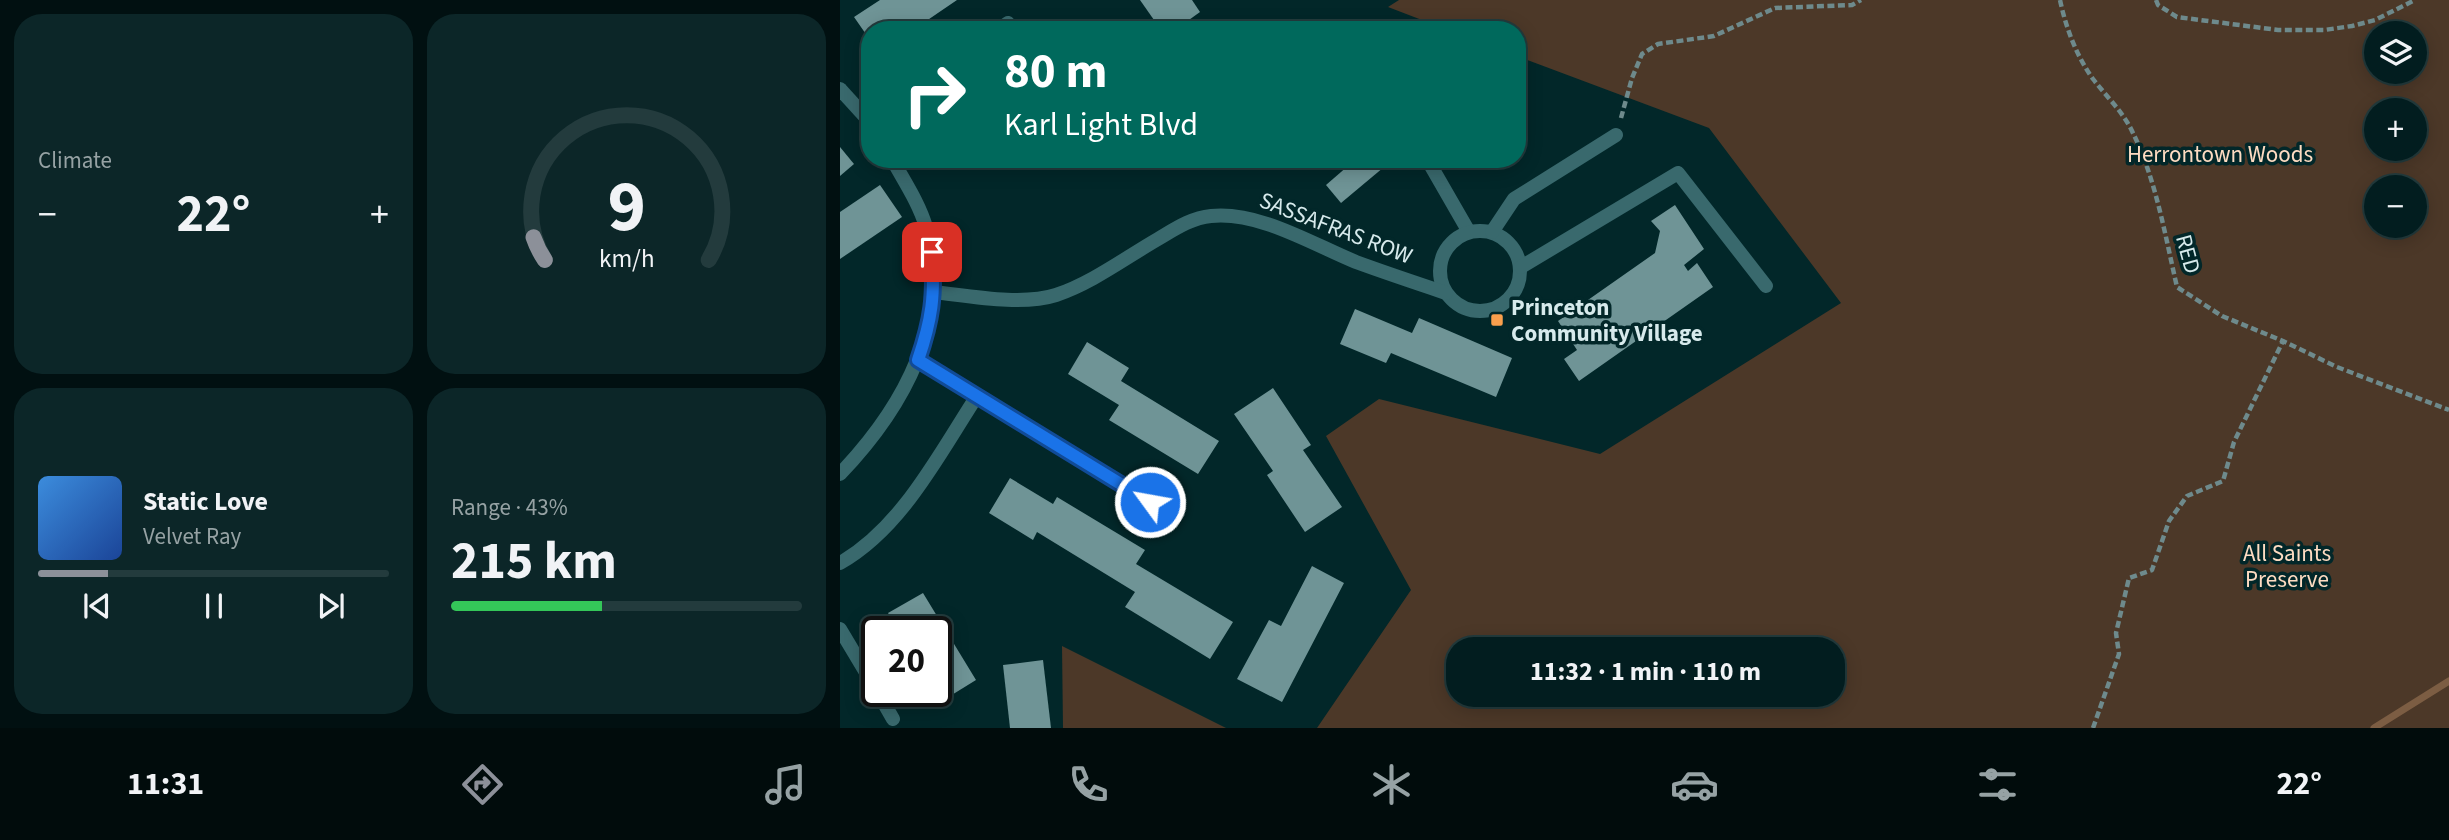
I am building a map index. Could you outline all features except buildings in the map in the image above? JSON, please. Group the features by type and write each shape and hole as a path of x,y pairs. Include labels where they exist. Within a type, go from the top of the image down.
{"lane":[{"path":"840,89 861,111"},
{"path":"1492,232 1514,199 1616,135"},
{"path":"840,474 881,424 918,360 930,325 934,292 932,252 925,223 897,168"},
{"path":"1432,168 1469,232"},
{"path":"1521,267 1678,173 1766,286"},
{"name":"SASSAFRAS ROW","path":"934,292 973,297 1031,299 1055,295 1079,285 1186,223 1209,216 1233,215 1255,219 1358,262 1446,293"},
{"path":"1478,230 1492,232 1511,244 1521,267 1518,287 1502,305 1483,311 1471,310 1453,302 1446,293 1440,273 1441,258 1456,238 1478,230"},
{"path":"918,360 1150,502"},
{"path":"840,563 854,555 898,516 976,396"},
{"path":"840,629 861,664"},
{"path":"886,707 893,719"}],"path":[{"path":"1616,135 1632,78 1642,54 1658,44 1714,36 1775,8 1852,5 1861,0"},
{"name":"RED","path":"2060,0 2066,30 2091,75 2131,128 2143,157 2157,202 2177,287 2222,316 2283,341 2337,368 2449,410"},
{"path":"2155,0 2158,5 2177,17 2278,30 2324,30 2375,20 2415,0"},
{"path":"2093,728 2119,654 2116,633 2129,578 2152,570 2169,522 2187,496 2223,481 2234,442 2283,341"}],"green space":[{"path":"1399,0 2449,0 2449,728 1317,728 1411,590 1326,436 1379,399 1600,454 1841,303 1709,128 1526,59 1526,21 1425,21 1388,7"},
{"path":"1062,646 1226,728 1063,728"}],"waterway":[{"path":"2374,728 2449,681"}],"place":[{"name":"Princeton Community Village","path":"1497,320"}],"route":[{"path":"932,252 934,292 930,325 918,360 1150,502"}],"park label":[{"name":"Herrontown Woods","path":"2220,154"},
{"name":"All Saints Preserve","path":"2287,566"}]}
